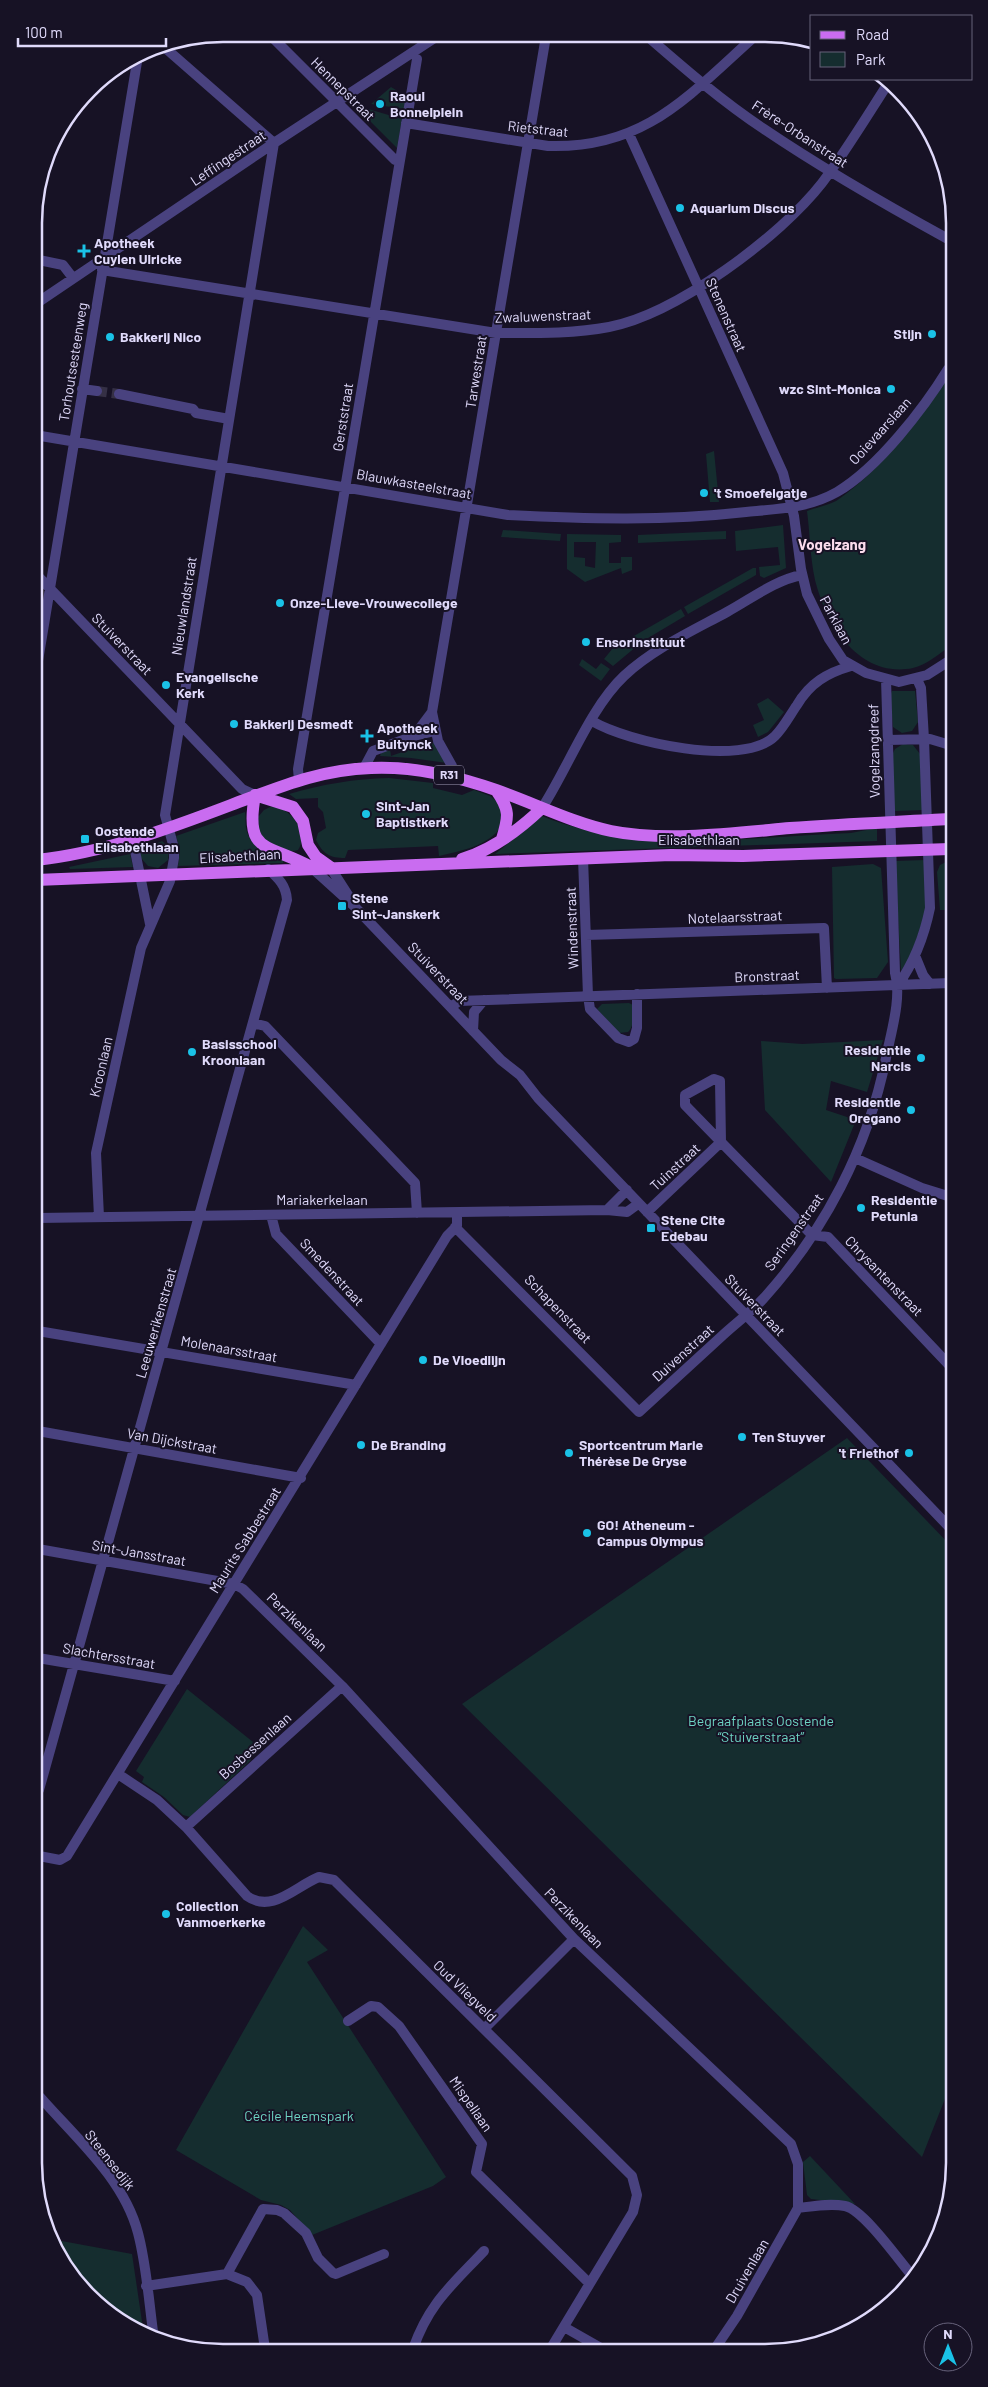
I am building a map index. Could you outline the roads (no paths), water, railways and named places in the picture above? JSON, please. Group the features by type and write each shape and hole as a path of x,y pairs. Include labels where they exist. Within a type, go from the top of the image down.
{"main road":[{"name":"Elisabethlaan","path":"42,859 94,851 325,772 364,768 414,770 454,776 579,822 611,831 637,835 713,834 946,819"},
{"path":"496,790 506,804 508,818 502,839"},
{"name":"Elisabethlaan","path":"255,795 251,828 259,843 271,850 292,856 312,868"},
{"path":"255,795 293,807 303,821 308,845 316,857 330,867"},
{"name":"Elisabethlaan","path":"447,864 486,850 523,825 542,808"},
{"name":"Elisabethlaan","path":"42,880 268,869 582,858 946,849"}],"street":[{"name":"Hennepstraat","path":"277,42 394,160 399,161"},
{"name":"Leffingestraat","path":"42,299 274,143 337,103 422,42"},
{"name":"Tarwestraat","path":"454,776 452,766 438,742 432,712 545,42"},
{"name":"Frère-Orbanstraat","path":"655,42 702,83 764,129 946,238"},
{"name":"Rietstraat","path":"406,123 528,143 571,146 601,142 629,134 660,118 748,42"},
{"path":"169,51 274,143"},
{"name":"Gerststraat","path":"299,780 298,770 417,59"},
{"name":"Torhoutsesteenweg","path":"42,633 137,65"},
{"name":"Zwaluwenstraat","path":"102,270 496,333 552,332 609,327 664,308 698,288 775,232 821,184 885,88"},
{"name":"Stenenstraat","path":"629,134 783,474 787,497 792,508"},
{"name":"Nieuwlandstraat","path":"168,827 165,815 179,723 274,143"},
{"path":"42,261 63,265 73,278"},
{"name":"Ooievaarslaan","path":"792,508 821,500 838,491 865,471 911,421 946,372"},
{"path":"82,388 97,391"},
{"path":"119,394 193,409 196,413 230,419"},
{"name":"Blauwkasteelstraat","path":"42,436 508,515 571,518 712,516 792,508"},
{"name":"Parklaan","path":"792,508 802,575 814,611 837,653 851,666 899,682 918,678 946,663"},
{"path":"542,808 609,693 623,677 641,662 782,581 802,575"},
{"name":"Stuiverstraat","path":"42,580 242,789 255,795"},
{"path":"592,721 643,741 666,746 710,750 755,746 766,743 775,737 806,691 814,683 833,672 851,666"},
{"path":"918,678 921,688 927,820"},
{"name":"Vogelzangdreef","path":"886,679 889,822"},
{"name":"Tarwestraat","path":"414,736 432,712"},
{"path":"364,768 374,751 414,736 435,731"},
{"path":"888,740 924,739 946,744"},
{"name":"Seringenstraat","path":"745,1315 762,1300 812,1235 838,1193 855,1158 882,1076 898,985 916,958 925,933 930,908 927,820"},
{"name":"Seringenstraat","path":"889,822 894,972 898,985"},
{"path":"168,827 174,848 171,874"},
{"path":"129,840 135,851 138,875 150,924"},
{"name":"Windenstraat","path":"582,858 588,996"},
{"name":"Stuiverstraat","path":"330,867 354,906"},
{"name":"Stuiverstraat","path":"312,868 354,906 501,1060 515,1079 538,1098 946,1524"},
{"name":"Leeuwerikenstraat","path":"42,1769 74,1664 135,1448 287,900 286,890 281,881 268,869"},
{"name":"Kroonlaan","path":"99,1217 96,1152 141,948 170,881 171,874"},
{"name":"Notelaarsstraat","path":"586,935 824,928 827,988"},
{"path":"916,958 922,975 930,984"},
{"name":"Bronstraat","path":"451,1008 459,1001 946,983"},
{"path":"588,996 590,1009 618,1038 629,1042 634,1039 636,1028 637,994"},
{"path":"473,1031 474,1012 484,1000"},
{"path":"254,1023 265,1026 415,1183 417,1213"},
{"path":"721,1142 720,1081 714,1079 685,1095 685,1106 812,1235"},
{"name":"Tuinstraat","path":"647,1212 721,1142"},
{"path":"855,1158 922,1188 946,1195"},
{"path":"607,1210 627,1190"},
{"name":"Mariakerkelaan","path":"42,1218 607,1210 627,1212 638,1204"},
{"name":"Maurits Sabbestraat","path":"42,1857 60,1860 66,1856 301,1478 447,1236 455,1227 457,1213"},
{"name":"Smedenstraat","path":"271,1215 276,1234 381,1344"},
{"name":"Schapenstraat","path":"455,1227 639,1412"},
{"name":"Chrysantenstraat","path":"812,1235 828,1237 946,1362"},
{"name":"Duivenstraat","path":"639,1412 745,1315"},
{"name":"Molenaarsstraat","path":"42,1332 356,1385"},
{"name":"Van Dijckstraat","path":"42,1433 301,1478"},
{"name":"Sint-Jansstraat","path":"42,1550 234,1584"},
{"name":"Perzikenlaan","path":"234,1584 243,1589 342,1686 574,1939 791,2144 798,2164 798,2208"},
{"name":"Slachtersstraat","path":"42,1659 175,1681"},
{"name":"Bosbessenlaan","path":"186,1827 342,1686"},
{"name":"Oud Vliegveld","path":"118,1774 157,1800 186,1827 247,1896 254,1901 263,1903 278,1900 319,1877 334,1880 632,2176 637,2195 633,2212 553,2344"},
{"path":"484,2029 574,1939"},
{"name":"Mispellaan","path":"348,2021 371,2006 378,2006 399,2026 482,2144 476,2172 589,2283"},
{"name":"Steensedijk","path":"42,2099 103,2168 123,2198 138,2232 153,2330"},
{"path":"798,2208 831,2204 847,2206 859,2214 909,2272"},
{"name":"Druivenlaan","path":"718,2344 737,2316 798,2208"},
{"path":"227,2274 263,2210 277,2210 284,2213 306,2233 318,2258 333,2273 336,2274 384,2254"},
{"path":"415,2344 425,2318 437,2300 484,2251"},
{"path":"146,2286 227,2274 247,2282 256,2295 264,2344"},
{"path":"564,2326 594,2344"}],"tunnel":[{"path":"97,391 119,394"}],"place":[{"name":"Raoul Bonnelplein","path":"380,104"},
{"name":"Aquarium Discus","path":"680,208"},
{"name":"Apotheek Cuylen Ulricke","path":"84,251"},
{"name":"Stijn","path":"932,334"},
{"name":"Bakkerij Nico","path":"110,337"},
{"name":"wzc Sint-Monica","path":"891,389"},
{"name":"'t Smoefelgatje","path":"704,493"},
{"name":"Onze-Lieve-Vrouwecollege","path":"280,603"},
{"name":"Ensorinstituut","path":"586,642"},
{"name":"Evangelische Kerk","path":"166,685"},
{"name":"Bakkerij Desmedt","path":"234,724"},
{"name":"Apotheek Bultynck","path":"367,736"},
{"name":"Sint-Jan Baptistkerk","path":"366,814"},
{"name":"Oostende Elisabethlaan","path":"85,839"},
{"name":"Stene Sint-Janskerk","path":"342,906"},
{"name":"Basisschool Kroonlaan","path":"192,1052"},
{"name":"Residentie Narcis","path":"921,1058"},
{"name":"Residentie Oregano","path":"911,1110"},
{"name":"Residentie Petunia","path":"861,1208"},
{"name":"Stene Cite Edebau","path":"651,1228"},
{"name":"De Vloedlijn","path":"423,1360"},
{"name":"Ten Stuyver","path":"742,1437"},
{"name":"De Branding","path":"361,1445"},
{"name":"Sportcentrum Marie Thérèse De Gryse","path":"569,1453"},
{"name":"'t Friethof","path":"909,1453"},
{"name":"GO! Atheneum - Campus Olympus","path":"587,1533"},
{"name":"Collection Vanmoerkerke","path":"166,1914"}],"district":[{"name":"Vogelzang","path":"832,545"}],"park label":[{"name":"Begraafplaats Oostende “Stuiverstraat”","path":"761,1729"},
{"name":"Cécile Heemspark","path":"299,2116"}]}
